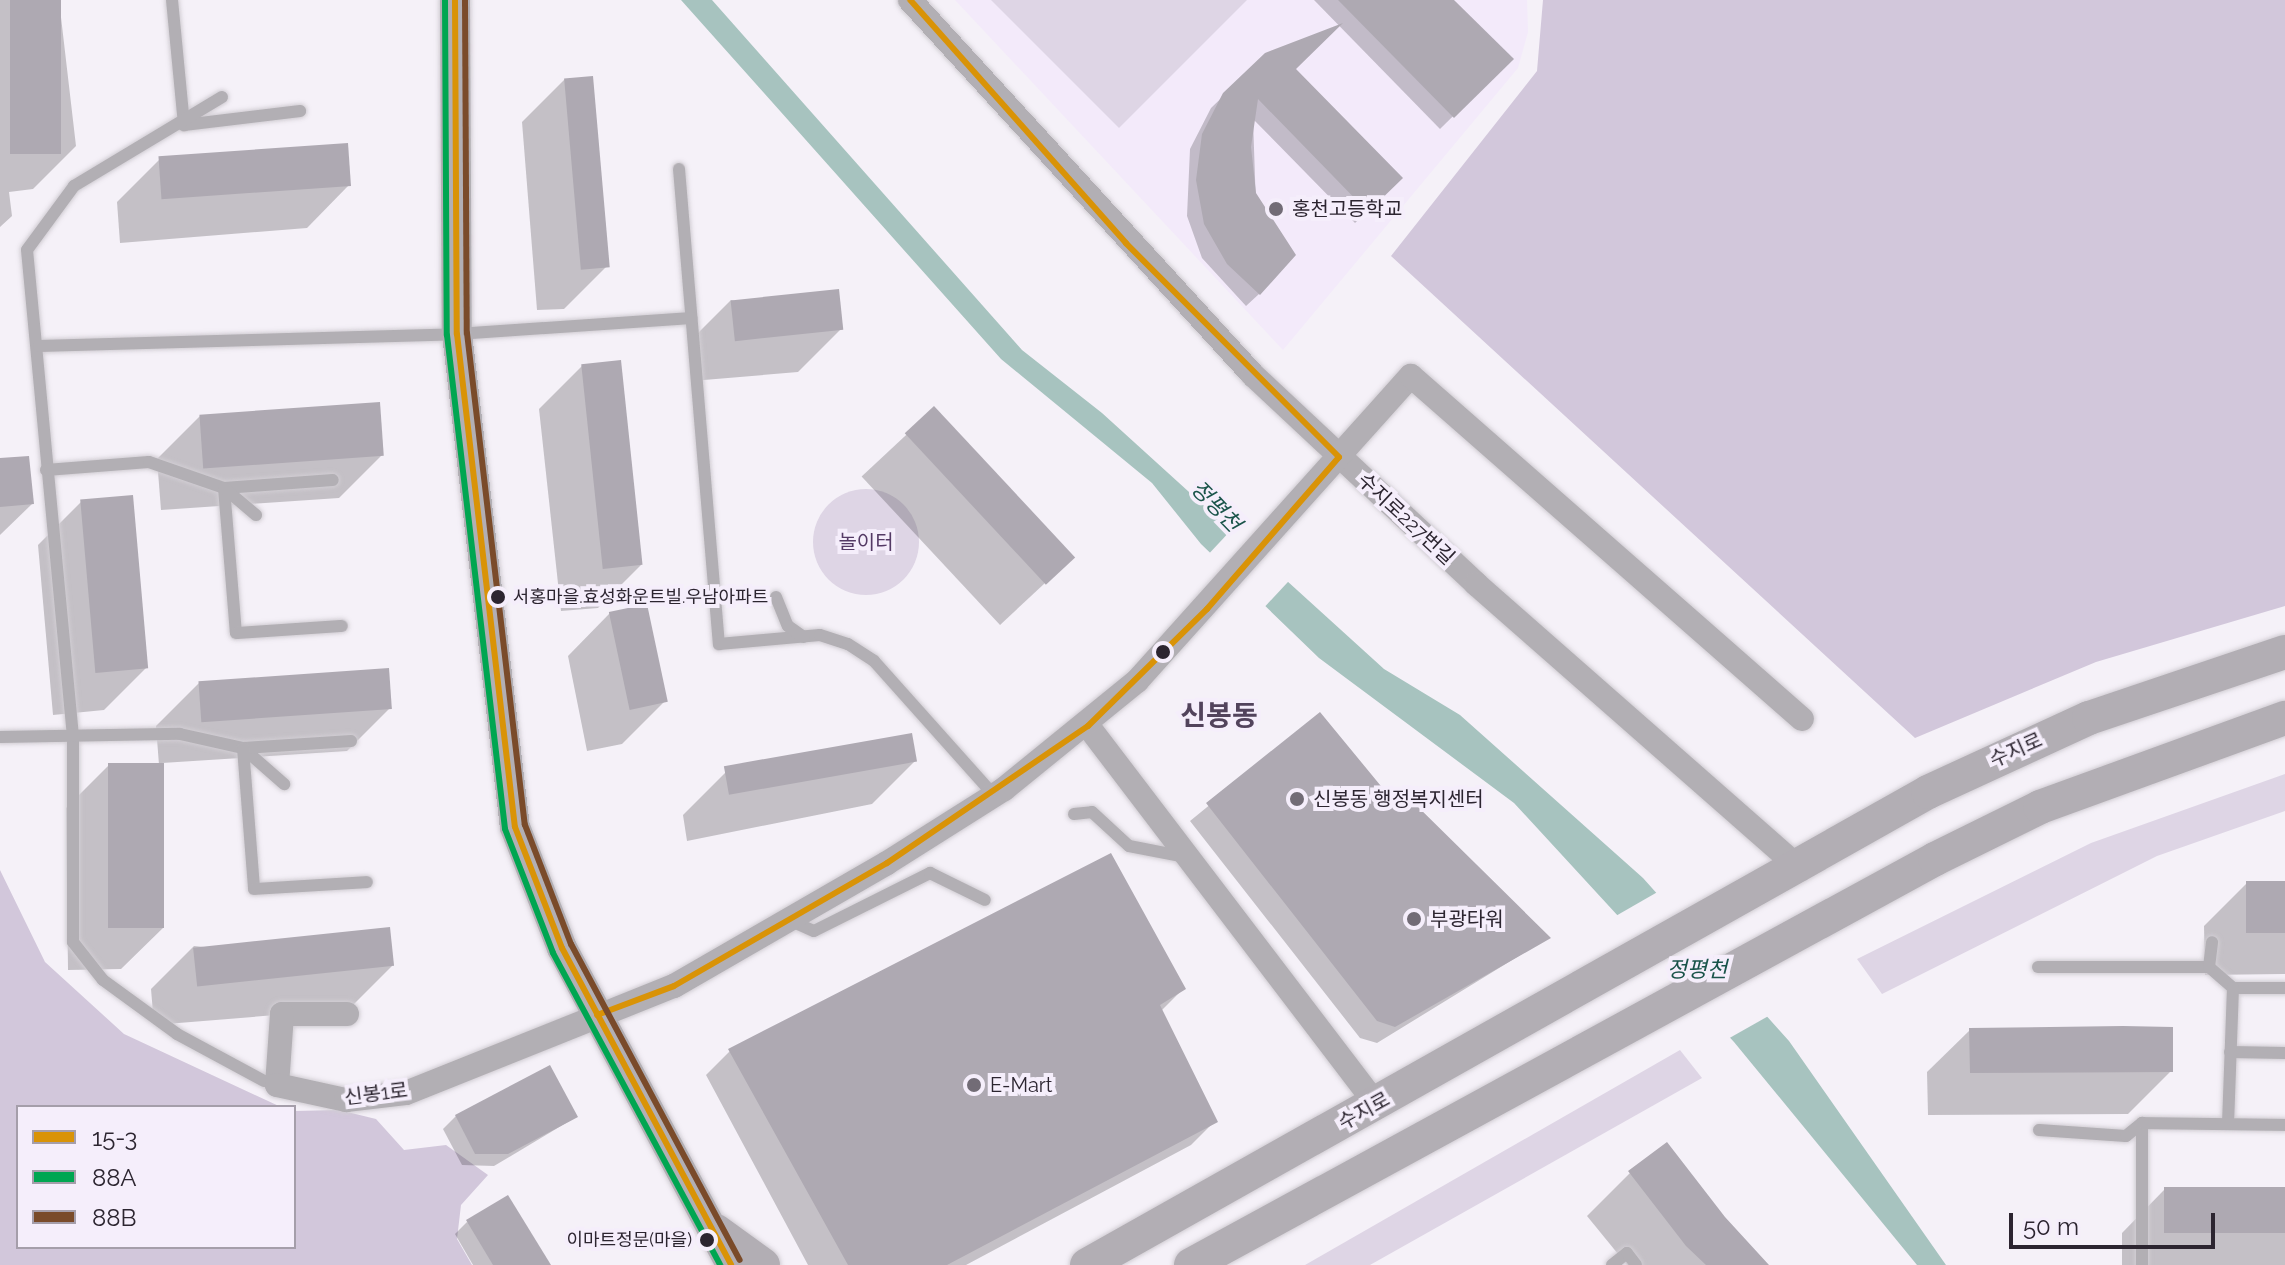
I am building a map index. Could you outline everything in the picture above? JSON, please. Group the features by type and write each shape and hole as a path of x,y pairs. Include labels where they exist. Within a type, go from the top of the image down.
{"main road":[{"name":"수지로","path":"1087,1265 2005,753 2285,652"},
{"path":"1191,1265 1388,1163 1676,1002 2040,807 2285,718"},
{"path":"716,1231 763,1265"}],"street":[{"path":"455,0 457,334 508,792 537,895 597,1015 716,1231 731,1265"},
{"name":"수지로227번길","path":"910,0 1126,243 1339,457 1800,869"},
{"path":"1339,457 1411,376 1802,719"},
{"name":"신봉1로","path":"347,1014 282,1014 277,1085 346,1100 406,1093 674,986 994,795 1088,726 1207,609 1339,457"},
{"path":"1088,726 1376,1104"}],"lane":[{"path":"172,0 184,125"},
{"path":"222,97 184,125 74,186 27,250 39,346 46,470 73,734 69,924 76,950 94,973 177,1034 264,1081"},
{"path":"184,125 300,111"},
{"path":"679,169 719,644 804,637 835,638 874,661 994,795"},
{"path":"12,251 27,250"},
{"path":"39,346 457,334 691,318"},
{"path":"46,470 149,462 224,488 256,515"},
{"path":"224,488 333,480"},
{"path":"224,488 236,633 342,626"},
{"path":"776,597 788,626 804,637"},
{"path":"0,737 152,729 243,748 351,741"},
{"path":"243,748 284,784"},
{"path":"243,748 254,889 367,882"},
{"path":"1074,814 1092,812 1129,846 1188,858"},
{"path":"789,920 814,931 930,873 985,900"},
{"path":"2209,967 2212,942"},
{"path":"2038,967 2209,967 2233,988 2285,988"},
{"path":"2228,1124 2233,988"},
{"path":"2230,1052 2285,1053"},
{"path":"2142,1123 2142,1265"},
{"path":"2039,1130 2126,1136 2142,1123 2285,1125"},
{"path":"1612,1265 1627,1253 1636,1265"}],"shaded area":[{"name":"홍천고등학교","path":"955,0 1527,0 1528,32 1518,68 1283,350"},
{"path":"1543,0 2285,0 2285,606 2096,662 1915,738 1391,256 1537,71"},
{"path":"0,870 45,962 124,1034 277,1105 16,1105 16,1249 296,1249 296,1111 339,1110 376,1119 404,1150 446,1145 488,1175 461,1205 457,1239 472,1265 0,1265"}],"green space":[{"path":"991,0 1247,0 1119,128"},
{"name":"놀이터","path":"866,489 886,493 904,504 915,522 919,542 915,562 904,580 886,591 866,595 846,591 828,580 817,562 813,542 817,522 828,504 846,493"},
{"path":"2285,774 2285,811 2157,856 1882,994 1857,959 2091,843"},
{"path":"1680,1050 1702,1078 1370,1265 1305,1265"}],"water":[{"name":"정평천","path":"681,0 712,0 1022,350 1102,413 1384,669 1460,715 1643,878 1789,1041 1946,1265 1917,1265 1734,1042 1514,803 1319,658 1201,544 1152,483 1001,359"}],"pier":[{"path":"1233,528 1289,581 1263,608 1207,556"},
{"path":"1661,890 1772,1014 1726,1040 1614,917"}],"building":[{"path":"10,0 61,0 61,154 10,154"},
{"path":"1338,0 1454,0 1514,59 1454,118"},
{"path":"1343,23 1296,69 1403,178 1368,212 1258,99 1251,147 1256,193 1296,255 1260,295 1227,264 1204,224 1196,180 1202,134 1223,93 1265,53"},
{"path":"593,76 610,267 581,270 564,79"},
{"path":"348,143 351,186 161,199 158,156"},
{"path":"839,289 843,330 735,341 731,300"},
{"path":"621,360 643,565 603,569 581,364"},
{"path":"380,402 384,456 203,468 199,415"},
{"path":"934,406 1075,557 1046,585 905,433"},
{"path":"29,456 34,504 0,507 0,458"},
{"path":"133,495 148,668 95,673 80,500"},
{"path":"647,604 668,702 630,710 609,612"},
{"path":"389,668 392,709 201,722 198,681"},
{"name":"부광타워","path":"1320,712 1399,808 1410,799 1551,938 1395,1027 1377,1021 1206,803"},
{"path":"912,733 917,762 729,795 724,766"},
{"path":"108,763 164,763 164,928 108,928"},
{"name":"E-Mart","path":"1111,853 1186,989 1160,1005 1218,1122 947,1265 848,1265 728,1049"},
{"path":"2246,881 2285,881 2285,933 2246,933"},
{"path":"390,927 394,966 197,986 193,948"},
{"path":"2173,1027 2173,1072 1970,1073 1969,1028"},
{"path":"550,1065 578,1117 508,1154 475,1154 455,1115"},
{"path":"1667,1142 1725,1217 1769,1265 1706,1265 1686,1246 1628,1171"},
{"path":"2164,1187 2285,1187 2285,1233 2164,1233"},
{"path":"508,1195 551,1265 493,1265 466,1220"}],"transit line":[{"name":"88A","path":"445,0 447,335 505,829 553,953 720,1265"},
{"name":"15-3","path":"455,0 457,334 515,827 562,948 731,1265"},
{"name":"88B","path":"465,0 467,333 525,825 571,944 740,1260"},
{"name":"15-3","path":"597,1015 674,986 887,863 1088,726 1207,609 1339,457 1126,243 910,0"}],"place":[{"name":"홍천고등학교","path":"1276,209"},
{"name":"서홍마을.효성화운트빌.우남아파트","path":"498,597"},
{"name":"신봉동 행정복지센터","path":"1297,799"},
{"name":"부광타워","path":"1414,919"},
{"name":"E-Mart","path":"974,1085"},
{"name":"이마트정문(마을)","path":"707,1240"}],"district":[{"name":"신봉동","path":"1219,716"}]}
